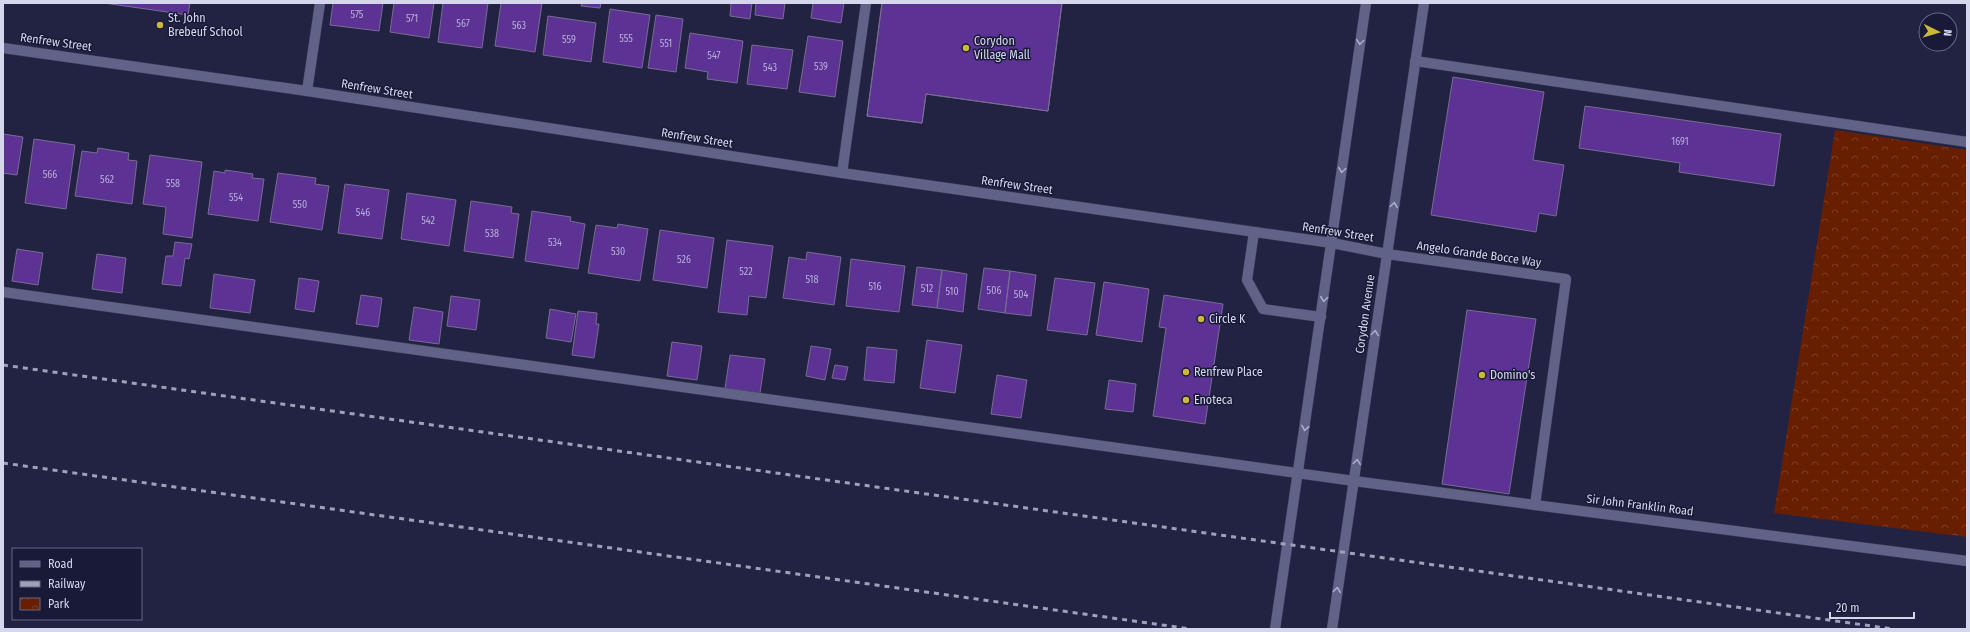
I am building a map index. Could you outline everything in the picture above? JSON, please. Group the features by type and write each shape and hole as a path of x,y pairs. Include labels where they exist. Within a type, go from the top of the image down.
{"street":[{"path":"307,91 320,3"},
{"path":"842,173 866,3"},
{"path":"1275,629 1366,3"},
{"name":"Corydon Avenue","path":"1332,629 1342,552 1354,481 1424,3"},
{"name":"Renfrew Street","path":"3,48 307,91 842,173 1332,243 1387,254"},
{"path":"1415,61 1967,142"},
{"path":"1254,232 1247,280 1263,308 1321,317"},
{"name":"Angelo Grande Bocce Way","path":"1387,254 1566,279 1535,505"},
{"name":"Sir John Franklin Road","path":"3,292 1354,481 1967,561"}],"green space":[{"path":"1835,130 1967,150 1967,537 1774,513"}],"building":[{"path":"104,3 190,3 188,15"},
{"path":"333,3 383,3 379,31 330,25"},
{"path":"394,3 434,3 429,38 390,32"},
{"path":"443,3 488,3 482,48 438,42"},
{"path":"501,3 542,3 535,52 495,46"},
{"path":"582,3 601,3 600,8 581,6"},
{"path":"731,3 752,3 750,19 730,16"},
{"path":"756,3 785,3 783,19 755,15"},
{"path":"813,3 844,3 841,23 811,18"},
{"name":"Corydon Village Mall","path":"882,3 1062,3 1048,111 926,94 922,123 867,116"},
{"name":"Corydon Village Mall","path":"882,3 1062,3 1048,111 926,94 922,123 867,116"},
{"path":"610,9 650,15 642,68 603,62"},
{"path":"656,15 683,19 676,72 648,68"},
{"path":"548,16 596,23 591,62 543,55"},
{"path":"690,33 743,41 737,83 707,79 708,72 685,68"},
{"path":"808,36 843,41 835,97 799,92"},
{"path":"752,45 793,50 787,89 747,84"},
{"path":"1453,77 1544,92 1533,160 1564,165 1556,216 1539,213 1536,232 1431,215"},
{"path":"1585,106 1781,134 1774,186 1679,172 1680,163 1579,148"},
{"path":"3,134 23,137 17,175 3,173"},
{"path":"34,139 75,145 66,209 25,203"},
{"path":"98,148 129,153 128,160 137,161 132,204 75,196 82,151 97,153"},
{"path":"150,155 202,162 192,238 163,234 166,207 143,204"},
{"path":"225,170 253,174 252,178 264,179 258,221 208,214 214,171 225,173"},
{"path":"278,173 316,178 315,184 329,186 322,230 270,222"},
{"path":"345,184 389,190 382,239 338,233"},
{"path":"407,193 456,200 449,246 401,239"},
{"path":"471,201 512,207 511,213 519,214 513,258 464,251"},
{"path":"532,211 571,217 570,221 585,224 578,269 525,261"},
{"path":"618,224 648,229 640,281 588,273 596,225 617,228"},
{"path":"660,230 714,238 707,288 653,280"},
{"path":"727,240 773,246 766,298 749,296 747,315 718,312"},
{"path":"175,242 192,244 189,259 185,258 181,286 162,284 166,256 173,256"},
{"path":"17,249 43,253 38,285 12,281"},
{"path":"807,252 841,257 834,305 783,298 789,257 806,260"},
{"path":"97,254 126,258 122,293 92,289"},
{"path":"851,259 905,266 899,312 846,306"},
{"path":"917,267 942,270 937,308 912,305"},
{"path":"984,268 1010,271 1005,313 978,309"},
{"path":"942,270 967,274 963,312 937,308"},
{"path":"1010,271 1036,275 1031,316 1005,313"},
{"path":"214,274 255,280 250,313 210,308"},
{"path":"299,278 319,281 314,312 295,309"},
{"path":"1055,278 1095,283 1087,335 1047,330"},
{"path":"1104,282 1149,289 1142,342 1096,335"},
{"path":"361,295 382,298 378,327 356,324"},
{"name":"Renfrew Place","path":"1164,295 1223,304 1205,424 1153,416 1166,328 1159,327"},
{"path":"451,296 480,300 476,330 447,326"},
{"path":"414,307 443,312 439,344 409,340"},
{"path":"550,309 576,314 571,342 546,338"},
{"path":"1467,310 1536,319 1509,494 1442,484"},
{"path":"578,311 597,313 596,324 599,324 594,358 572,355"},
{"path":"927,340 962,345 955,393 920,388"},
{"path":"672,342 702,346 697,380 667,376"},
{"path":"811,346 831,349 825,380 806,376"},
{"path":"867,347 897,350 894,383 864,380"},
{"path":"730,355 765,359 760,393 725,388"},
{"path":"835,365 848,367 845,380 832,378"},
{"path":"997,375 1027,380 1021,418 991,414"},
{"path":"1109,380 1136,384 1133,412 1105,409"}],"railway":[{"path":"3,365 1893,629"},
{"path":"3,463 1191,629"}],"place":[{"name":"St. John Brebeuf School","path":"160,25"},
{"name":"Corydon Village Mall","path":"966,48"},
{"name":"Circle K","path":"1201,319"},
{"name":"Renfrew Place","path":"1186,372"},
{"name":"Domino's","path":"1482,375"},
{"name":"Enoteca","path":"1186,400"}]}
